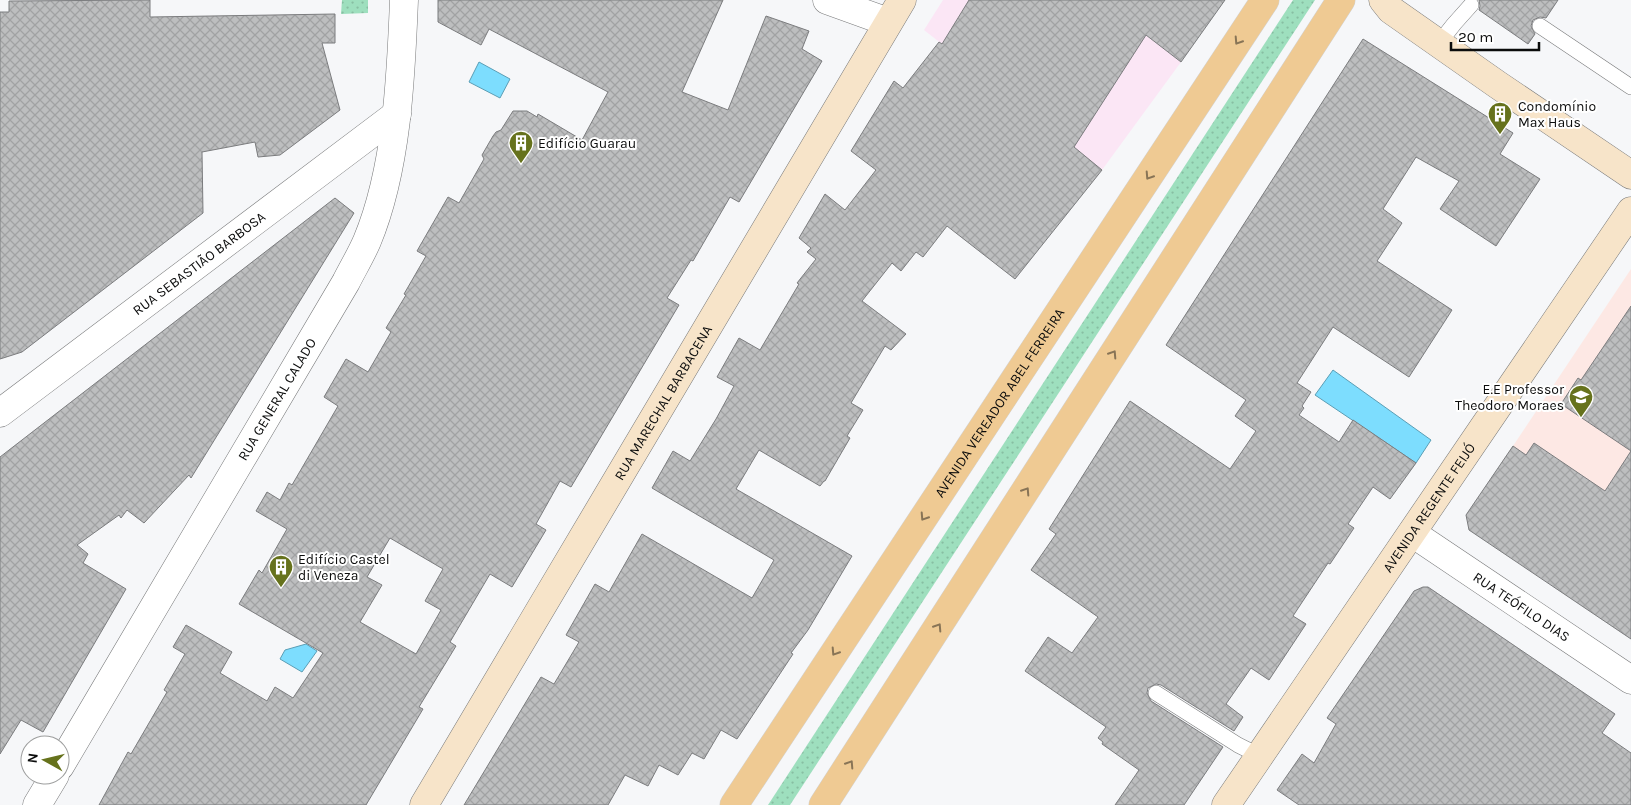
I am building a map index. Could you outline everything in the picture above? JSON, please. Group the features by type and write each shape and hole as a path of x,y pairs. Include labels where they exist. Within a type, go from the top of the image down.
{"main road":[{"name":"AVENIDA VEREADOR ABEL FERREIRA","path":"734,805 1265,0"},
{"path":"823,805 1342,0"}],"street":[{"name":"RUA GENERAL CALADO","path":"70,749 346,282 367,240 380,201 397,114 404,0"},
{"path":"827,0 895,11"},
{"path":"1383,0 1391,10 1498,86 1631,175"},
{"name":"RUA MARECHAL BARBACENA","path":"424,805 895,11"},
{"name":"RUA SEBASTIÃO BARBOSA","path":"0,413 397,114"},
{"name":"AVENIDA REGENTE FEIJÓ","path":"1226,805 1631,211"},
{"name":"RUA TEÓFILO DIAS","path":"1412,533 1631,680"},
{"path":"37,805 49,785"}],"lane":[{"path":"1439,44 1472,5"},
{"path":"1540,26 1631,86"},
{"path":"1156,693 1260,756"}],"shaded area":[{"path":"943,0 1100,0 1181,62 1102,170 924,30"},
{"name":"E.E Professor Theodoro Moraes","path":"1631,269 1631,583 1487,485"}],"green space":[{"path":"342,0 368,0 368,13 341,14"},
{"path":"1293,0 1315,0 790,805 768,805"}],"water":[{"path":"479,62 510,79 500,98 469,82"},
{"path":"1333,370 1431,440 1416,463 1315,395"},
{"path":"306,644 317,651 302,672 280,659 285,650"}],"building":[{"path":"150,0 150,17 335,14 335,43 322,43 340,110 280,155 258,157 255,142 202,152 203,213 22,352 0,359 0,12 9,12 9,1"},
{"path":"438,0 723,0 682,92 728,110 766,16 809,31 802,49 822,61 739,202 730,197 693,261 691,260 667,298 679,305 571,487 560,481 536,524 546,530 512,587 490,574 450,642 456,646 419,707 423,709 366,805 99,805 128,752 131,754 167,692 164,690 185,654 173,647 186,625 232,652 220,673 267,701 275,687 293,698 323,653 239,604 259,570 262,573 287,529 256,511 267,492 280,500 289,483 292,485 338,406 324,397 346,359 368,372 391,332 386,328 426,256 417,251 448,197 459,203 484,159 482,155 493,136 501,130 513,111 527,111 537,117 538,114 582,140 608,92 489,29 481,45 438,22","holes":["390,538 443,569 425,601 441,610 416,654 360,622 382,585 367,577"]},
{"path":"969,0 1225,0 1181,62 1146,35 1074,147 1102,170 1015,279 947,226 923,257 916,252 901,271 892,263 862,301 906,334 891,350 885,346 851,403 863,410 847,436 850,438 825,481 820,486 759,450 736,489 852,556 808,630 791,653 793,654 737,739 721,730 704,759 692,753 678,775 659,765 648,786 625,775 608,805 464,805 541,677 554,684 579,642 566,635 595,584 609,592 642,534 752,598 774,560 652,488 673,451 690,461 716,419 734,386 717,377 739,338 760,350 799,284 797,283 816,259 807,252 811,248 799,238 825,194 845,210 876,170 851,151 894,81 903,88 939,42 942,44"},
{"path":"1479,0 1558,0 1546,18 1540,17 1533,20 1531,26 1535,34 1528,44 1479,10"},
{"path":"1363,39 1513,133 1500,154 1540,179 1496,246 1440,209 1459,181 1416,157 1383,209 1402,223 1377,261 1452,310 1409,377 1333,327 1297,383 1311,392 1302,406 1304,408 1299,415 1339,442 1353,420 1416,463 1390,499 1373,487 1348,524 1354,528 1293,616 1306,624 1269,680 1251,668 1226,704 1243,717 1234,731 1161,685 1156,684 1148,688 1147,693 1151,701 1223,747 1184,805 1115,805 1139,770 1102,744 1103,742 1098,738 1106,727 1025,671 1048,637 1072,653 1098,617 1031,570 1056,534 1049,529 1130,401 1230,469 1256,431 1235,416 1246,400 1166,345"},
{"path":"335,198 354,213 191,478 189,475 144,523 127,510 121,518 119,515 77,545 88,554 83,563 126,589 43,732 21,720 0,754 0,457"},
{"path":"1631,306 1631,451 1561,404 1578,378 1581,380"},
{"path":"1534,443 1605,491 1631,451 1631,639 1469,530 1466,515 1513,446 1526,455"},
{"path":"1428,587 1615,714 1602,733 1631,753 1631,805 1299,805 1277,790 1302,754 1314,763 1336,724 1327,718 1414,591"}],"place":[{"name":"Condomínio Max Haus","path":"1500,135"},
{"name":"Edifício Guarau","path":"521,164"},
{"name":"E.E Professor Theodoro Moraes","path":"1581,418"},
{"name":"Edifício Castel di Veneza","path":"281,588"}]}
